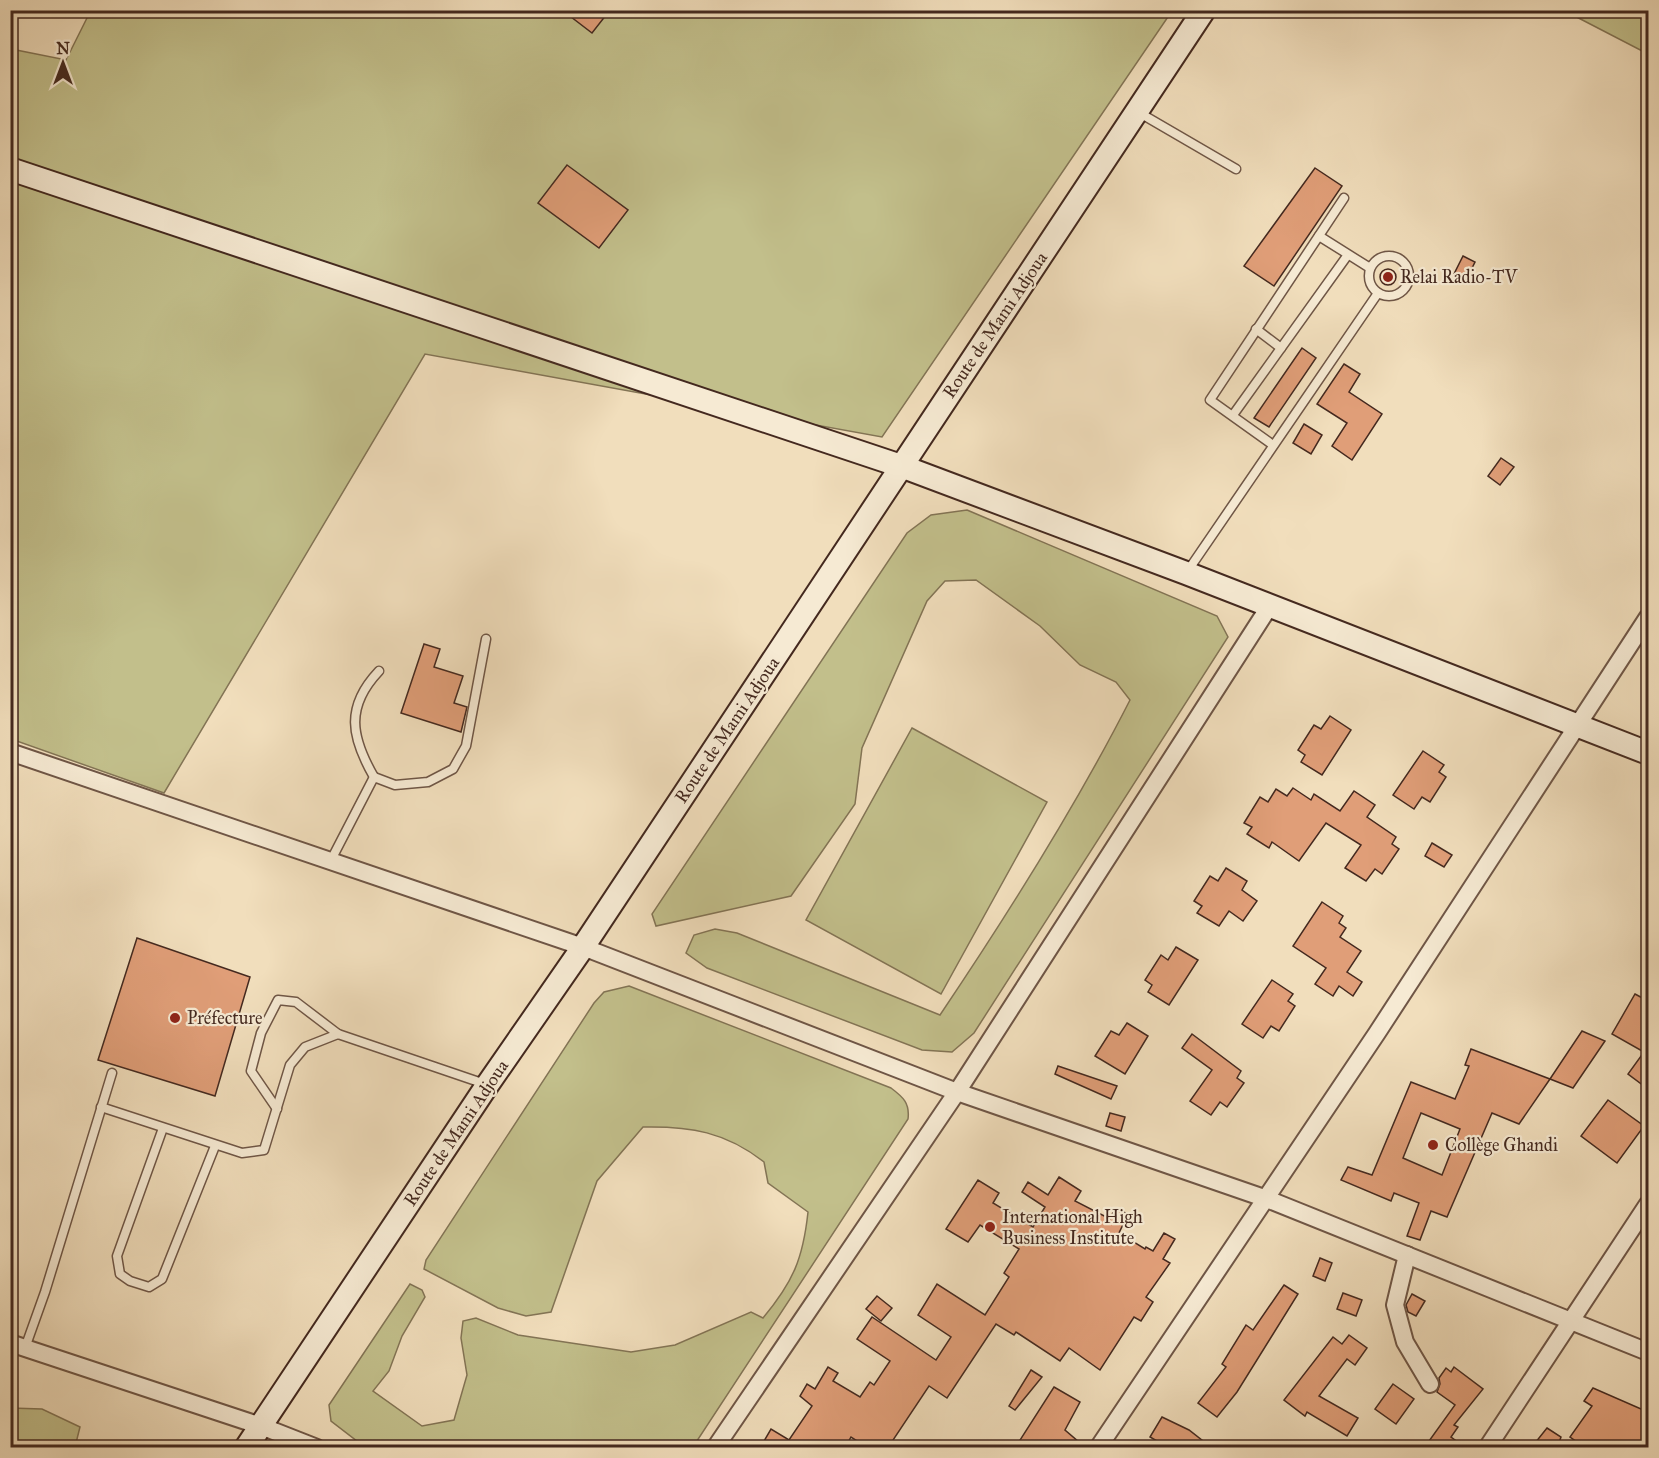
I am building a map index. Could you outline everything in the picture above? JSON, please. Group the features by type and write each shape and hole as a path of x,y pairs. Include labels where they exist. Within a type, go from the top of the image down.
{"street":[{"name":"Route de Mami Adjoua","path":"246,1448 488,1084 583,947 1204,10"},
{"path":"10,169 901,466 1186,573 1648,753"},
{"path":"715,1448 957,1092 1269,607"},
{"path":"1098,1448 1267,1200 1648,617"},
{"path":"10,752 583,947 957,1092 1267,1200 1648,1352"},
{"path":"1487,1448 1648,1204"},
{"path":"1407,1255 1395,1305 1405,1342 1430,1384"},
{"path":"18,1345 261,1426 317,1448"}],"lane":[{"path":"1137,111 1236,169"},
{"path":"1273,445 1210,400 1344,198"},
{"path":"1319,236 1347,256 1370,268"},
{"path":"1233,415 1347,256"},
{"path":"1389,256 1400,260 1407,269 1408,281 1401,292 1390,296 1378,293 1369,279 1370,268 1378,260 1389,256"},
{"path":"1186,573 1378,293"},
{"path":"1256,329 1281,348"},
{"path":"379,671 363,687 353,724 359,751 375,777 395,785 428,782 453,769 466,746 486,639"},
{"path":"329,862 375,777"},
{"path":"277,1109 250,1071 261,1033 278,1000 296,1002 338,1034 488,1084"},
{"path":"101,1107 215,1146 242,1153 264,1150 290,1065 305,1047 338,1034"},
{"path":"18,1345 45,1292 112,1073"},
{"path":"163,1128 117,1256 120,1274 130,1281 149,1287 162,1280 215,1146"}],"shaded area":[{"path":"91,10 1172,11 882,437 425,354 164,793 11,739 11,49 66,60"},
{"path":"1565,11 1648,11 1648,54"},
{"path":"967,510 1217,616 1228,637 974,1033 952,1052 922,1050 707,968 686,953 694,935 715,929 737,933 940,1015 1039,861 1109,741 1130,700 1116,682 1080,665 1040,626 976,580 945,581 927,601 862,748 855,804 791,896 656,926 652,914 907,533 931,515"},
{"path":"912,728 1047,802 941,994 806,920"},
{"path":"629,986 891,1088 905,1101 908,1119 693,1447 373,1448 357,1441 331,1421 329,1405 410,1284 422,1290 425,1297 402,1336 389,1371 373,1391 422,1426 454,1420 467,1375 461,1338 463,1321 476,1318 518,1335 631,1352 675,1345 751,1312 763,1318 782,1293 799,1257 808,1212 768,1183 764,1162 750,1152 721,1137 676,1128 643,1127 597,1181 551,1312 526,1316 498,1308 424,1269 426,1260 594,1003 604,992"},
{"path":"10,1408 42,1409 80,1427 75,1447 11,1447"}],"building":[{"path":"562,10 610,10 592,33"},
{"path":"567,165 628,210 599,248 538,203"},
{"path":"1315,168 1342,186 1274,286 1244,266"},
{"path":"1463,256 1475,262 1466,280 1454,274"},
{"name":"Relai Radio-TV","path":"1388,269 1396,277 1388,285 1380,277"},
{"path":"1302,348 1316,358 1269,427 1254,418"},
{"path":"1344,364 1360,374 1349,392 1382,414 1352,460 1332,446 1347,423 1317,404"},
{"path":"1304,424 1322,435 1311,454 1293,443"},
{"path":"1501,458 1514,467 1500,485 1488,476"},
{"path":"424,644 440,649 434,667 463,676 454,703 467,707 461,732 401,713"},
{"path":"1330,716 1351,730 1322,775 1301,762 1305,755 1298,750 1314,725 1321,729"},
{"path":"1423,751 1444,765 1439,772 1446,777 1430,802 1422,797 1414,809 1393,795"},
{"path":"1293,788 1311,800 1314,794 1340,811 1354,791 1375,805 1367,817 1396,837 1392,844 1399,849 1382,874 1375,869 1366,881 1345,868 1361,845 1326,823 1299,861 1272,842 1269,848 1247,834 1252,827 1244,823 1260,797 1268,802 1276,789 1287,796"},
{"path":"1432,843 1452,855 1444,867 1425,856"},
{"path":"1226,868 1247,881 1242,890 1257,901 1243,921 1229,911 1219,926 1197,913 1202,906 1194,901 1210,876 1218,881"},
{"path":"1322,902 1343,916 1339,923 1346,928 1340,937 1361,951 1347,972 1362,982 1353,996 1339,986 1333,996 1315,984 1326,968 1293,946"},
{"name":"Préfecture","path":"137,938 250,977 215,1096 98,1060"},
{"path":"1176,947 1198,960 1169,1005 1148,992 1152,985 1145,980 1161,955 1168,960"},
{"path":"1272,980 1293,994 1288,1001 1295,1006 1279,1031 1271,1026 1263,1038 1242,1024"},
{"path":"1635,994 1648,1001 1648,1089 1628,1074 1644,1052 1612,1034"},
{"path":"1127,1023 1148,1036 1125,1074 1095,1056 1111,1031 1119,1035"},
{"path":"1582,1031 1605,1041 1573,1088 1550,1079"},
{"path":"1192,1034 1241,1071 1237,1078 1244,1083 1227,1107 1220,1102 1211,1115 1190,1101 1212,1070 1182,1048"},
{"path":"1471,1049 1550,1079 1519,1124 1492,1113 1447,1217 1431,1211 1420,1240 1407,1236 1419,1203 1394,1193 1391,1201 1341,1180 1348,1167 1372,1175 1411,1082 1455,1099 1469,1066 1465,1065","holes":["1421,1113 1460,1129 1442,1175 1403,1158"]},
{"path":"1058,1066 1117,1086 1111,1099 1055,1074"},
{"path":"1608,1100 1644,1126 1617,1163 1581,1136"},
{"path":"1110,1113 1125,1117 1121,1131 1106,1126"},
{"path":"1059,1177 1081,1191 1075,1201 1110,1219 1115,1208 1128,1214 1119,1233 1145,1249 1146,1247 1153,1251 1164,1233 1175,1239 1163,1259 1170,1263 1146,1297 1153,1302 1141,1321 1134,1317 1100,1370 1069,1348 1060,1361 1016,1332 1014,1335 996,1324 947,1398 929,1386 893,1440 904,1448 868,1448 851,1437 847,1444 841,1441 837,1448 760,1448 771,1429 789,1440 812,1406 800,1396 807,1384 815,1389 828,1367 838,1373 833,1381 860,1397 870,1382 874,1385 890,1361 857,1339 872,1317 936,1360 951,1337 918,1315 937,1284 985,1315 1009,1277 1004,1273 1019,1249 980,1225 968,1242 946,1229 978,1180 999,1193 993,1203 1033,1227 1045,1207 1022,1192 1028,1182 1048,1195"},
{"path":"1320,1258 1332,1263 1325,1281 1313,1276"},
{"path":"1284,1285 1298,1294 1237,1392 1217,1417 1198,1403 1226,1367 1222,1364 1246,1325 1253,1330"},
{"path":"1343,1293 1362,1300 1356,1316 1337,1309"},
{"path":"1412,1294 1425,1301 1416,1316 1408,1312 1406,1305"},
{"path":"877,1296 892,1308 881,1321 866,1309"},
{"path":"1349,1335 1367,1348 1355,1365 1347,1359 1319,1396 1358,1418 1347,1436 1307,1412 1305,1416 1284,1400 1333,1337 1342,1344"},
{"path":"1454,1367 1483,1389 1454,1425 1458,1427 1451,1437 1466,1448 1424,1448 1455,1405 1437,1392 1440,1384 1439,1378 1446,1368 1451,1372"},
{"path":"1031,1370 1042,1377 1015,1410 1009,1406"},
{"path":"1393,1384 1414,1399 1396,1424 1375,1409"},
{"path":"1054,1387 1080,1402 1065,1430 1086,1448 1015,1448"},
{"path":"1593,1388 1648,1412 1648,1436 1640,1448 1586,1448 1570,1437 1592,1406 1584,1401"},
{"path":"1162,1417 1189,1430 1212,1448 1169,1448 1150,1437"},
{"path":"1547,1428 1561,1437 1557,1448 1531,1448"}],"place":[{"name":"Relai Radio-TV","path":"1388,277"},
{"name":"Préfecture","path":"175,1018"},
{"name":"Collège Ghandi","path":"1433,1145"},
{"name":"International High Business Institute","path":"990,1227"}]}
